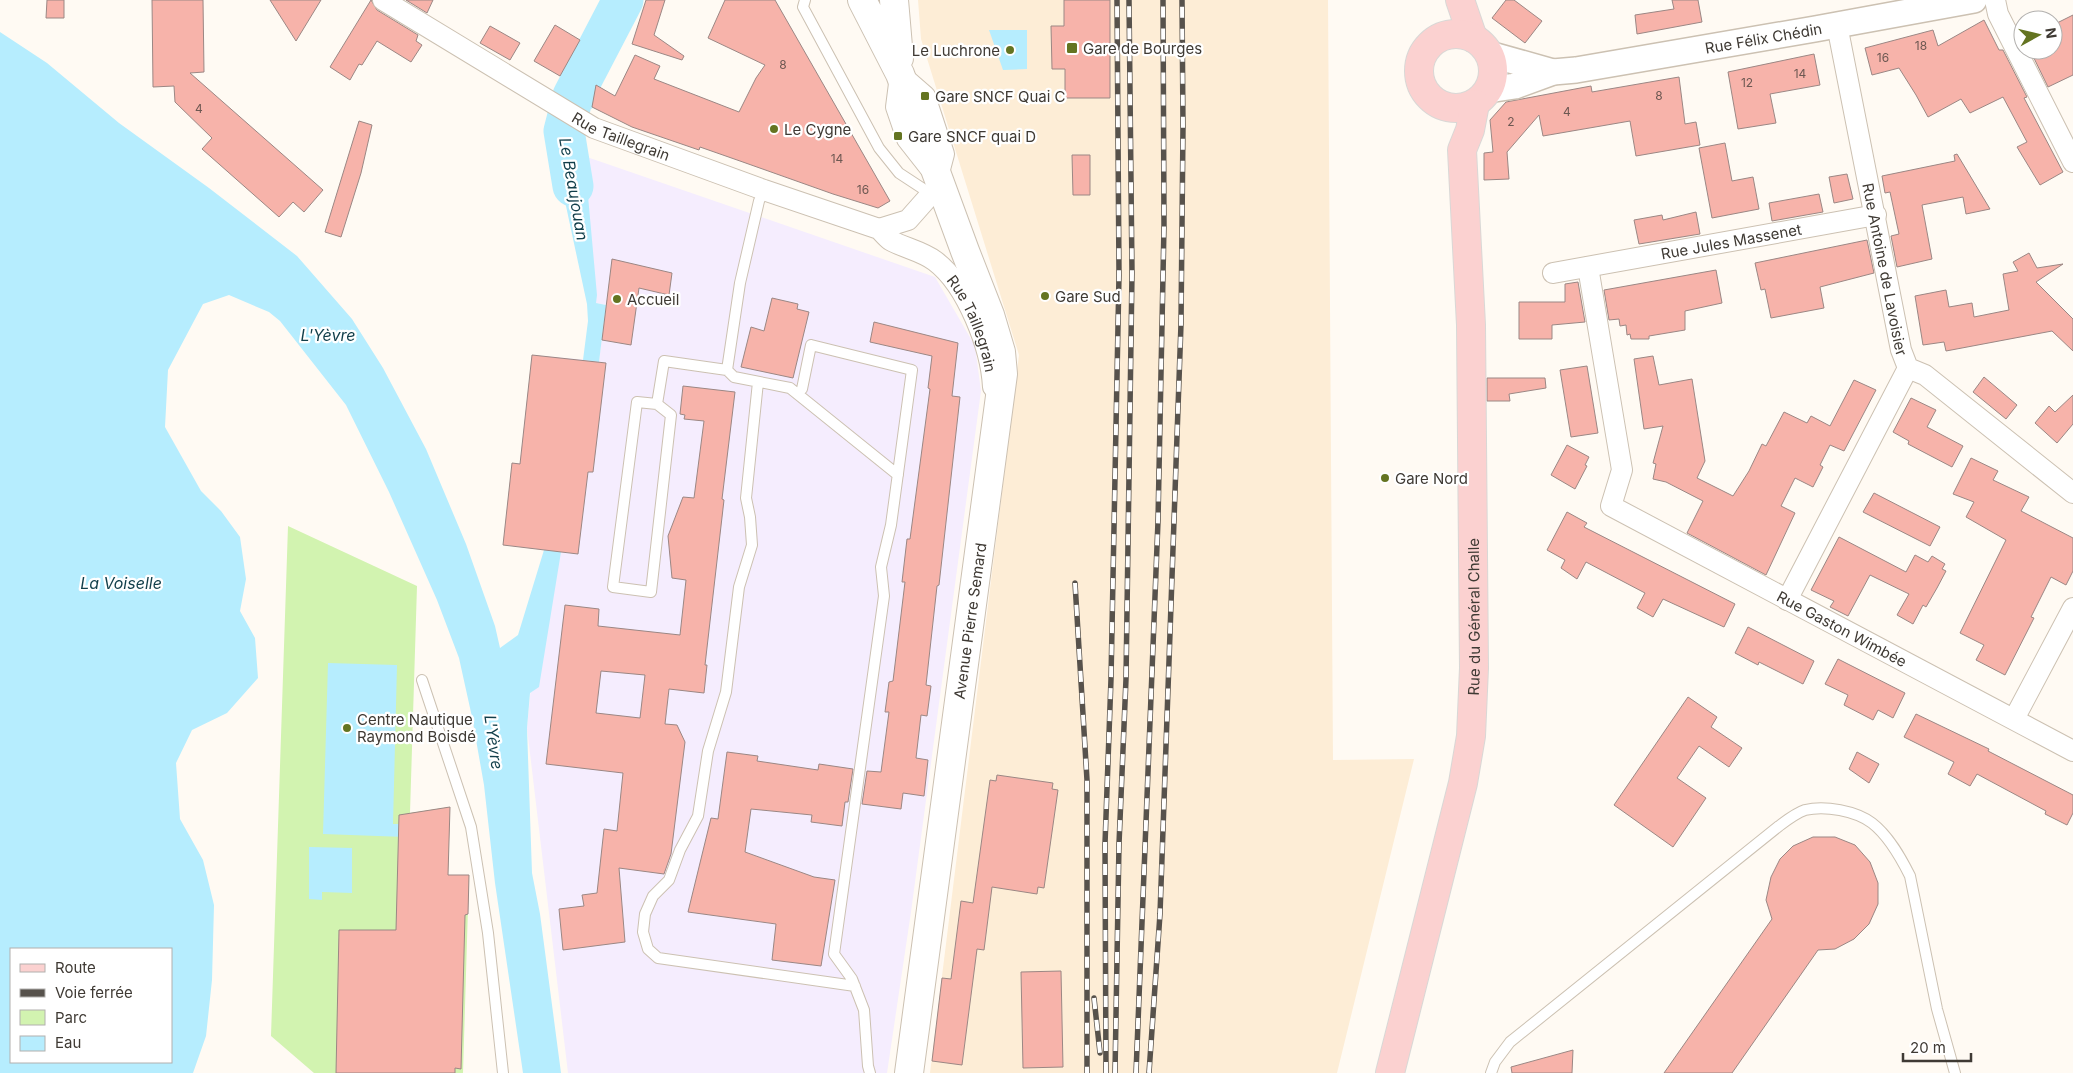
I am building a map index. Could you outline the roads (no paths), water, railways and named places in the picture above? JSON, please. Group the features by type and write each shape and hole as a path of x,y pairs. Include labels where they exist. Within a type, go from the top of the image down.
{"main road":[{"name":"Avenue Pierre Semard","path":"862,0 900,74 937,187 990,315 1001,352 1003,374 909,1073"},
{"name":"Avenue Pierre Semard","path":"894,0 900,74"},
{"path":"1439,37 1450,0"},
{"path":"1460,0 1481,46 1493,66 1492,78 1482,97 1460,109 1445,107 1426,95 1420,83 1418,69 1421,56 1429,45 1439,37 1462,34 1481,46"},
{"name":"Rue du Général Challe","path":"1390,1073 1462,783 1471,736 1474,658 1471,326 1462,150 1482,97"},
{"name":"Rue du Général Challe","path":"1445,107 1450,133 1462,150"}],"street":[{"name":"Rue Taillegrain","path":"383,0 594,128 764,190 879,229 890,240 910,247 934,260 946,270 964,294 981,332 993,381 996,429"},
{"name":"Rue Félix Chédin","path":"1482,97 1553,72 1576,70 1974,0"},
{"path":"1995,0 1998,14 2073,162"},
{"name":"Rue Antoine de Lavoisier","path":"1837,25 1876,215 1901,350 1908,368 1925,374 2073,493"},
{"name":"Rue Félix Chédin","path":"1481,46 1553,72"},
{"path":"879,229 908,220 937,187"},
{"name":"Rue Jules Massenet","path":"1553,273 1876,215"},
{"name":"Rue Gaston Wimbée","path":"1588,267 1622,470 1611,506 2073,750"},
{"path":"1787,600 1908,368"},
{"path":"2014,719 2073,608"}],"lane":[{"path":"804,0 803,7 879,148 899,173 937,187"},
{"path":"727,370 740,282 759,201 764,190"},
{"path":"802,389 812,345 912,370 891,525 881,567 884,596 834,954 852,979 864,1010 870,1073"},
{"path":"657,404 664,361 727,370 734,378 790,388 898,475"},
{"path":"758,382 746,498 750,517 752,545 738,587 726,692 708,752 698,816 680,850 669,880 653,896 645,914 643,932 648,949 658,958 854,986"},
{"path":"637,402 657,404 670,415 651,592 613,587 637,402"},
{"path":"422,680 471,827 488,932 503,1073"},
{"path":"1491,1073 1495,1062 1510,1042 1771,832 1794,815 1806,810 1825,809 1849,812 1872,823 1902,859 1910,876 1937,1009 1955,1073"}],"water":[{"path":"611,0 635,0 596,82 592,109 558,88"},
{"path":"989,30 1027,30 1027,69 1003,70"},
{"name":"La Voiselle","path":"0,32 47,63 119,123 209,188 297,256 352,319 383,368 426,449 466,544 495,626 500,648 518,635 544,550 561,552 539,687 530,693 527,728 532,873 540,914 561,1073 523,1073 495,883 484,785 472,717 459,658 437,600 389,492 346,405 280,321 269,312 229,295 203,304 168,370 165,427 201,491 221,511 240,537 246,579 240,611 255,638 258,678 227,713 192,730 176,763 180,819 203,860 214,905 212,980 206,1036 193,1073 0,1073"},
{"path":"548,122 583,141 597,295 596,303 606,305 599,362 583,360 588,321 587,304"},
{"path":"328,663 397,665 393,824 405,824 405,837 323,834"},
{"path":"309,847 352,848 352,893 322,892 322,900 309,899"}],"waterway":[{"name":"Le Beaujouan","path":"573,186 564,131 573,96 623,0"}],"railway":[{"path":"1106,1073 1105,844 1111,679 1119,275 1117,0"},
{"path":"1115,1073 1119,844 1126,679 1132,273 1129,0"},
{"path":"1136,1073 1158,521 1164,226 1163,0"},
{"path":"1149,1073 1160,914 1181,324 1182,0"},
{"path":"1075,583 1087,780 1087,1073"},
{"path":"1094,998 1100,1053"}],"place":[{"name":"Gare de Bourges","path":"1072,48"},
{"name":"Le Luchrone","path":"1010,50"},
{"name":"Gare SNCF Quai C","path":"925,96"},
{"name":"Le Cygne","path":"774,129"},
{"name":"Gare SNCF quai D","path":"898,136"},
{"name":"Gare Sud","path":"1045,296"},
{"name":"Accueil","path":"617,299"},
{"name":"Gare Nord","path":"1385,478"},
{"name":"Centre Nautique Raymond Boisdé","path":"347,728"}],"water label":[{"name":"L'Yèvre","path":"328,335"},
{"name":"L'Yèvre","path":"494,742"}]}
